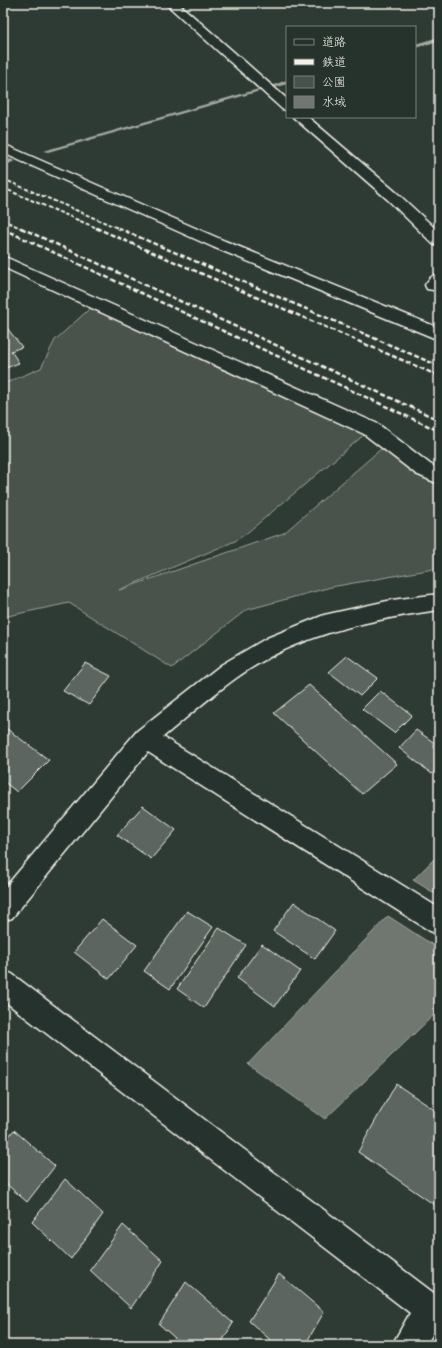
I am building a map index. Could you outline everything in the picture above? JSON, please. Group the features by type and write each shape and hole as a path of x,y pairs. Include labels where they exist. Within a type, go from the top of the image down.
{"street":[{"path":"171,3 286,105"},
{"path":"301,118 392,196 439,241"},
{"path":"3,148 219,244 439,334"},
{"path":"3,261 371,429 423,469 439,477"},
{"path":"3,909 145,738 229,671 275,644 324,624 392,608 439,602"},
{"path":"145,738 439,922"},
{"path":"3,983 435,1313 408,1345"}],"green space":[{"path":"96,303 222,370 257,377 371,429 248,532 235,541 119,590 284,533 382,448 417,472 439,484 439,568 331,587 246,610 172,668 69,603 3,617 3,384 41,368 55,340"}],"water":[{"path":"439,854 439,896 413,880"},
{"path":"388,916 439,949 439,1010 325,1119 248,1064"}],"building":[{"path":"3,323 22,347 11,351 19,363 3,369"},
{"path":"347,656 378,678 360,696 329,672"},
{"path":"85,663 111,676 89,705 63,691"},
{"path":"309,685 397,764 362,794 274,713"},
{"path":"380,691 412,715 394,733 362,709"},
{"path":"3,726 49,760 17,792 3,781"},
{"path":"416,730 439,746 439,766 432,774 399,748"},
{"path":"143,806 176,830 151,859 117,835"},
{"path":"294,902 335,931 315,959 273,931"},
{"path":"187,911 213,927 170,989 144,971"},
{"path":"102,919 137,945 109,979 74,952"},
{"path":"219,928 246,945 204,1008 177,989"},
{"path":"262,944 300,971 275,1006 237,978"},
{"path":"396,1084 439,1113 439,1208 358,1152"},
{"path":"14,1130 55,1166 27,1202 3,1181 3,1143"},
{"path":"65,1179 103,1214 71,1259 32,1222"},
{"path":"123,1225 163,1261 131,1308 90,1270"},
{"path":"279,1274 324,1312 305,1345 276,1345 249,1321"},
{"path":"186,1282 233,1323 220,1345 183,1345 159,1324"}],"waterway":[{"path":"416,46 439,39"},
{"path":"274,86 286,82"},
{"path":"46,151 264,89"},
{"path":"3,164 11,161"}],"railway":[{"path":"3,179 120,229"},
{"path":"3,188 99,229"},
{"path":"3,220 23,229"},
{"path":"21,228 439,420"},
{"path":"96,228 439,376"},
{"path":"118,228 439,366"},
{"path":"3,229 439,431"}]}
